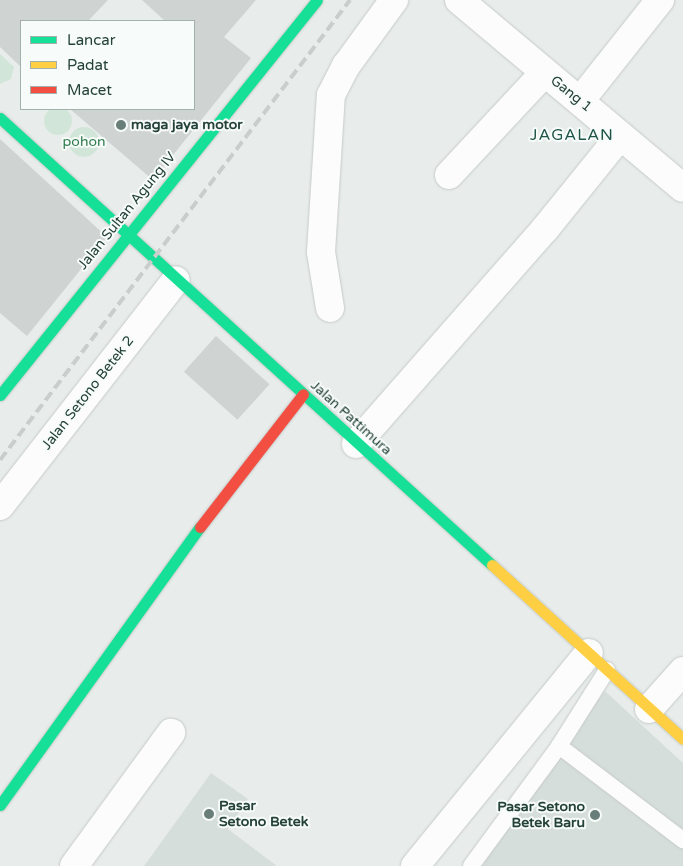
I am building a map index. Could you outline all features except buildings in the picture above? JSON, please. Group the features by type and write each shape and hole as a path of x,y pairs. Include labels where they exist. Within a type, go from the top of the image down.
{"street":[{"name":"Jalan Sultan Agung IV","path":"0,395 317,0"},
{"path":"330,308 321,252 331,95 346,66 394,0"},
{"name":"Gang 1","path":"459,0 683,188"},
{"path":"580,101 660,0"},
{"path":"449,175 544,73"},
{"name":"Jalan Pattimura","path":"0,118 126,236 683,739"},
{"path":"356,444 545,230 620,136"},
{"name":"Jalan Setono Betek 2","path":"0,506 176,280"},
{"path":"0,806 214,508 303,394"},
{"path":"415,866 598,662"},
{"path":"650,709 683,671"},
{"path":"74,866 171,733"}],"lane":[{"path":"471,866 559,746 598,662"},
{"path":"559,746 683,840"}],"shaded area":[{"name":"Pasar Setono Betek Baru","path":"605,691 683,763 683,866 467,866"},
{"name":"Pasar Setono Betek","path":"211,773 248,799 228,829 277,866 144,866"}],"green space":[{"path":"0,54 14,67 11,79 0,84"},
{"name":"pohon","path":"50,110 66,110 71,116 71,126 63,134 53,134 45,126 45,116"},
{"name":"pohon","path":"84,127 95,131 99,142 95,153 84,157 73,153 69,142 73,131"}],"railway":[{"path":"0,460 350,0"}],"traffic: fast":[{"path":"0,395 317,0"},
{"path":"0,118 492,565"},
{"path":"0,805 200,527"}],"traffic: slow":[{"path":"492,565 683,739"}],"traffic: jam":[{"path":"200,527 303,394"}],"place":[{"name":"maga jaya motor","path":"121,125"},
{"name":"Pasar Setono Betek","path":"209,814"},
{"name":"Pasar Setono Betek Baru","path":"595,815"}],"district":[{"name":"JAGALAN","path":"572,135"}]}
